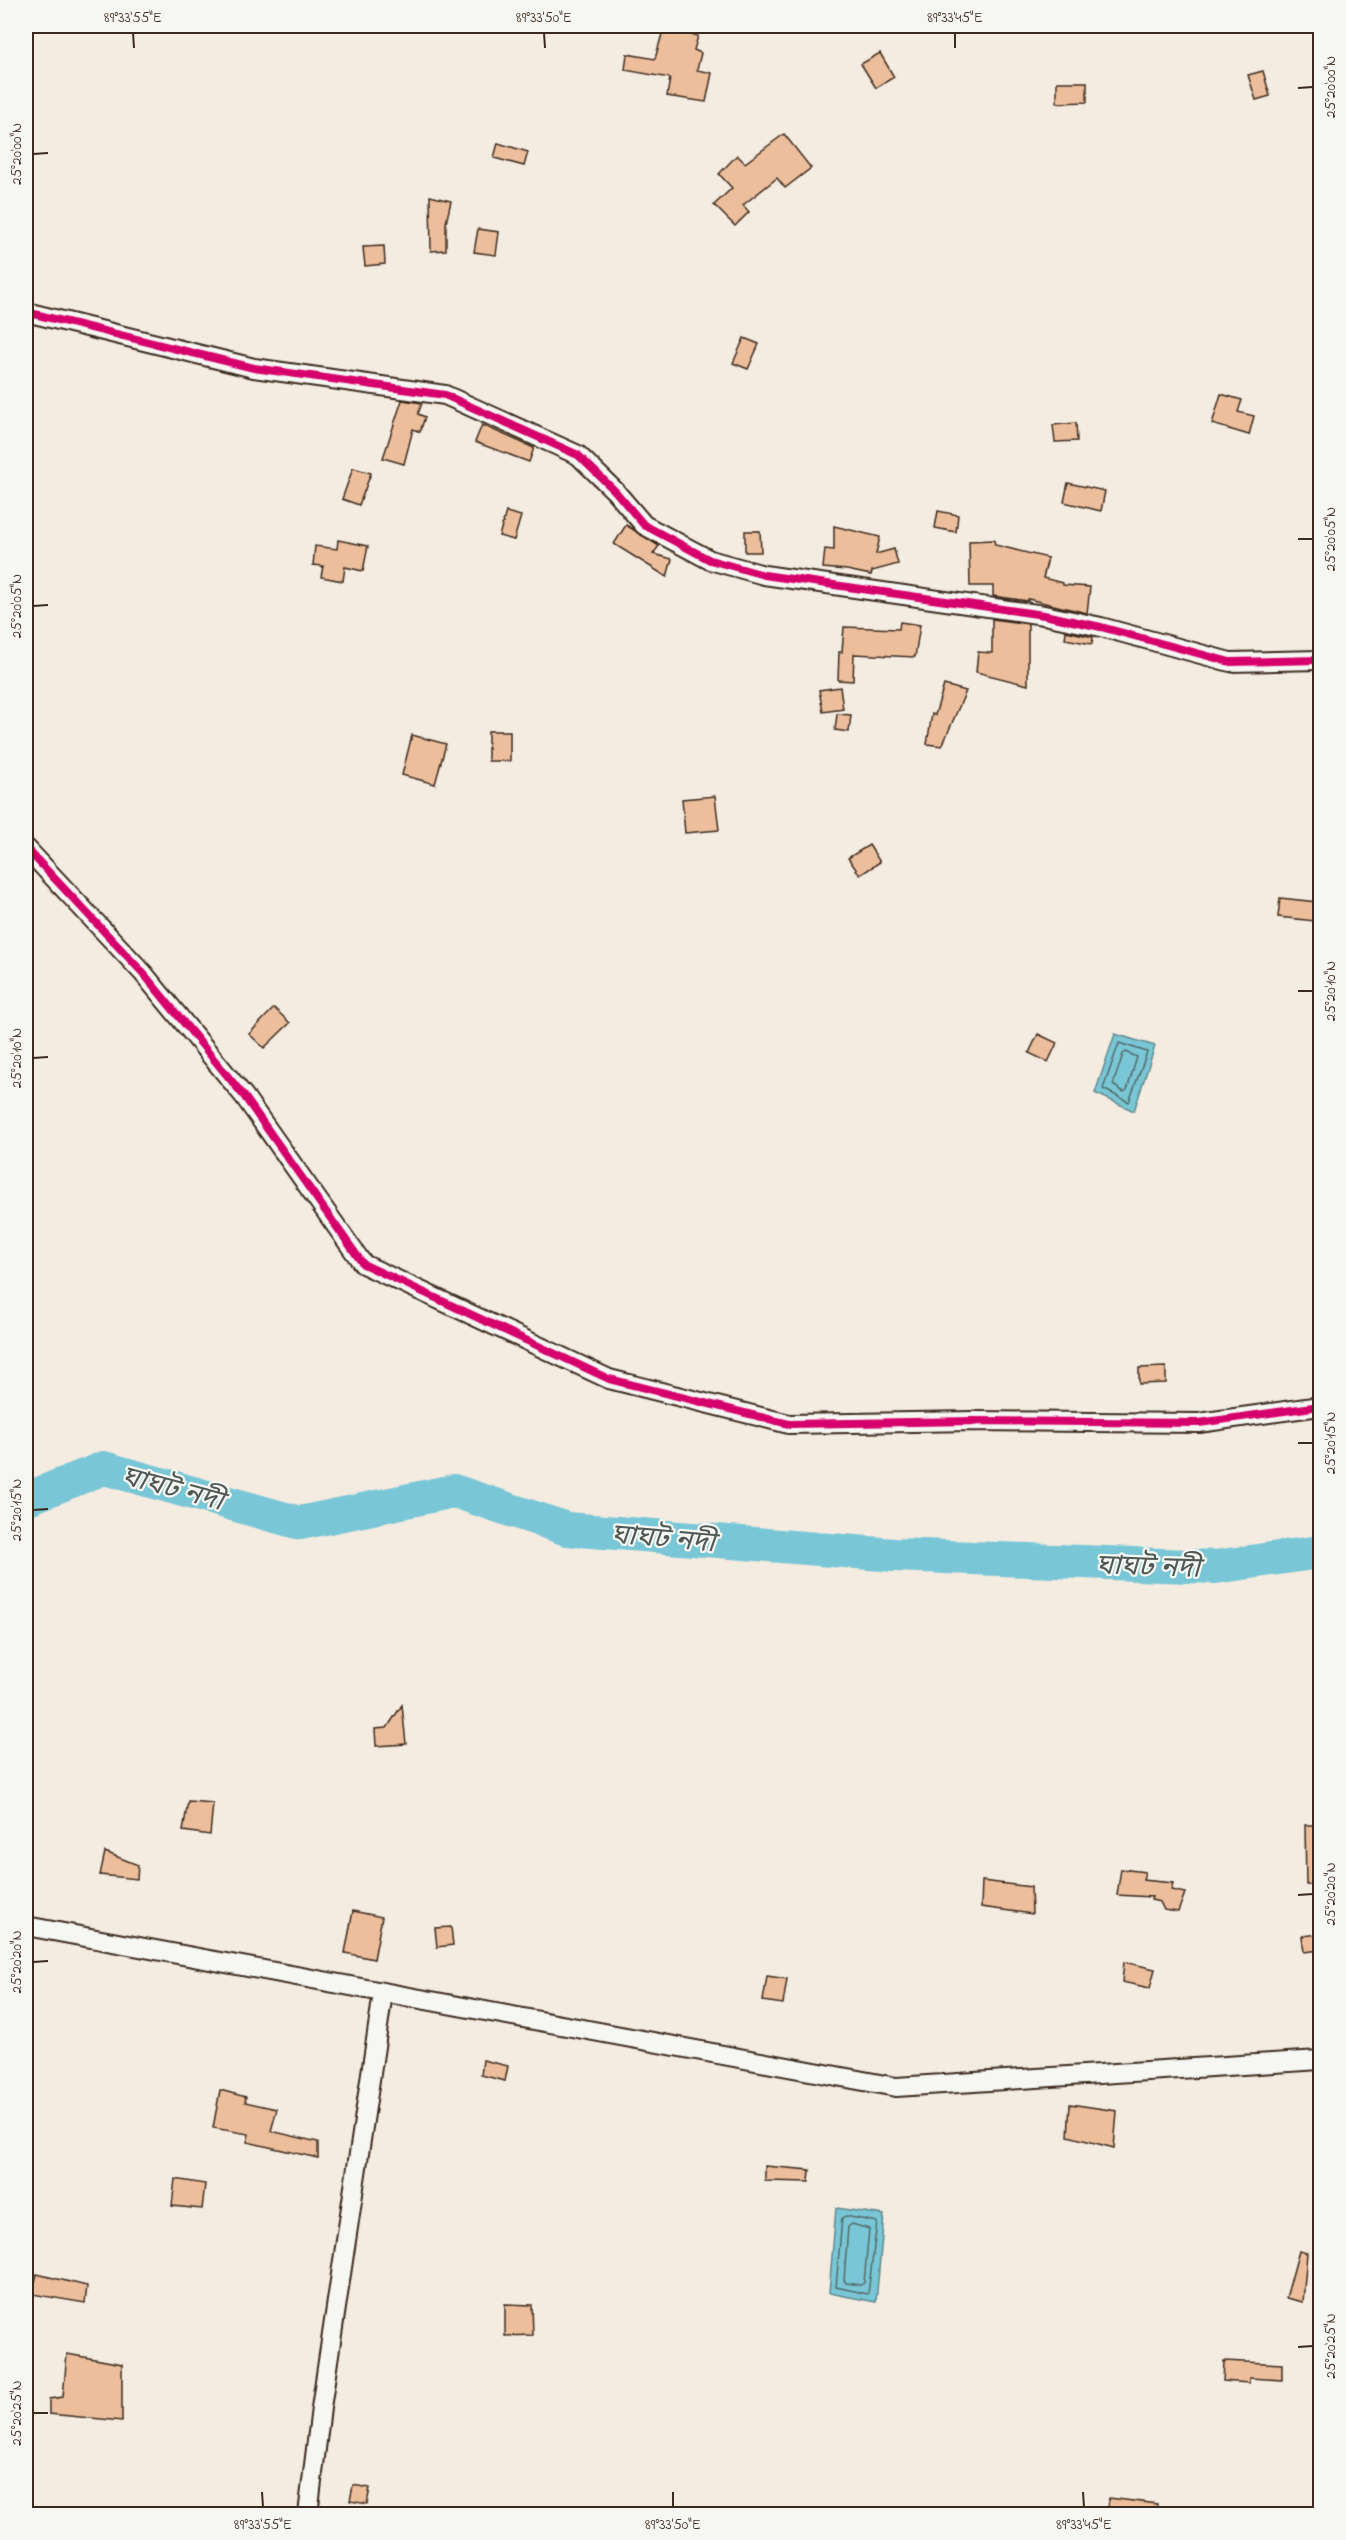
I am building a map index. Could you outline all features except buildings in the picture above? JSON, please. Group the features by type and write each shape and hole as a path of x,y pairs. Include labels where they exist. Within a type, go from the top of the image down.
{"street":[{"path":"26,312 254,368 445,395 578,455 615,491 644,525 710,560 764,575 1044,615 1101,627 1230,662 1320,660"},
{"path":"26,848 143,974 244,1096 363,1264 609,1379 789,1424 974,1421 1199,1423 1320,1406"},
{"path":"26,1926 896,2086 1320,2060"},
{"path":"308,2514 322,2396 383,1993"}],"water":[{"path":"1115,1034 1155,1046 1134,1111 1095,1093"},
{"path":"836,2208 884,2215 876,2302 829,2293"}],"waterway":[{"name":"ঘাঘট নদী","path":"26,1499 104,1468 300,1523 454,1491 567,1529 894,1555 1215,1567 1320,1552"}],"cycle path":[{"path":"26,312 254,368 445,395 578,455 615,491 644,525 710,560 764,575 1044,615 1101,627 1230,662 1320,660"},
{"path":"26,848 143,973 244,1096 363,1264 609,1379 789,1424 974,1421 1199,1423 1320,1406"}]}
